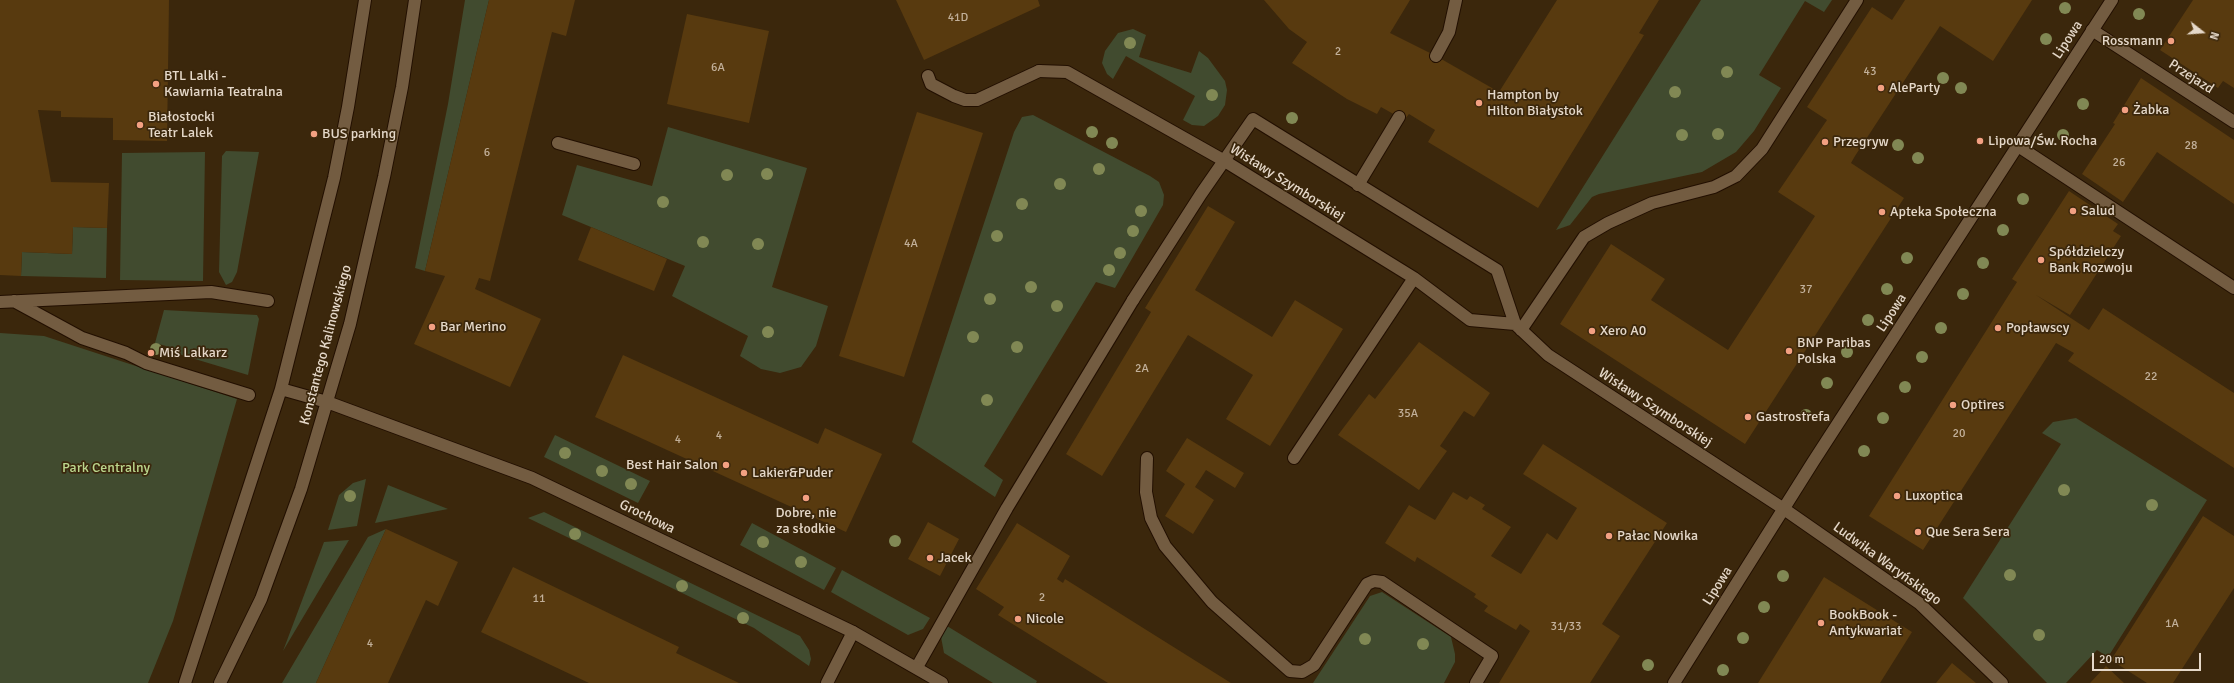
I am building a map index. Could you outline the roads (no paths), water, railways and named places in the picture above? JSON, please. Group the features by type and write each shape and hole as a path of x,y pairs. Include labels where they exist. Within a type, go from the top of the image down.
{"street":[{"path":"185,683 281,389 334,178 348,107 365,0"},
{"name":"Konstantego Kalinowskiego","path":"220,683 261,599 301,489 350,324 384,177 402,87 415,0"},
{"path":"1436,56 1449,32 1456,0"},
{"path":"1518,327 1584,237 1608,223 1652,203 1714,187 1736,176 1762,149 1857,0"},
{"name":"Lipowa","path":"1674,683 1784,509 2112,0"},
{"name":"Przejazd","path":"2092,30 2234,122"},
{"name":"Wisławy Szymborskiej","path":"928,76 931,84 954,96 965,100 977,100 1040,71 1067,72 1223,160 1414,278 1470,320 1518,327"},
{"path":"1358,184 1399,118"},
{"name":"Wisławy Szymborskiej","path":"1223,160 1253,119 1497,270 1518,327 1548,355 1784,509"},
{"path":"558,143 634,164"},
{"path":"2018,146 2234,288"},
{"path":"917,667 1007,508 1133,300 1223,160"},
{"path":"1294,458 1414,278"},
{"path":"0,302 211,292 268,301"},
{"path":"14,301 82,338 126,353 146,363 249,395"},
{"name":"Grochowa","path":"281,389 327,402 532,478 853,632 917,667 942,683"},
{"path":"1147,458 1146,492 1152,518 1165,546 1212,602 1290,671 1302,672 1314,665 1366,584 1374,581 1382,582 1492,656 1476,683"},
{"name":"Ludwika Waryńskiego","path":"1784,509 1919,603 2002,683"},
{"path":"827,683 853,632"}],"place":[{"name":"Rossmann","path":"2171,41"},
{"name":"BTL Lalki - Kawiarnia Teatralna","path":"156,84"},
{"name":"AleParty","path":"1881,88"},
{"name":"Hampton by Hilton Białystok","path":"1479,103"},
{"name":"Żabka","path":"2125,110"},
{"name":"Białostocki Teatr Lalek","path":"140,125"},
{"name":"BUS parking","path":"314,134"},
{"name":"Lipowa/Św. Rocha","path":"1980,141"},
{"name":"Przegryw","path":"1825,142"},
{"name":"Salud","path":"2073,211"},
{"name":"Apteka Społeczna","path":"1882,212"},
{"name":"Spółdzielczy Bank Rozwoju","path":"2041,260"},
{"name":"Bar Merino","path":"432,327"},
{"name":"Popławscy","path":"1998,328"},
{"name":"Xero A0","path":"1592,331"},
{"name":"BNP Paribas Polska","path":"1789,351"},
{"name":"Miś Lalkarz","path":"151,353"},
{"name":"Optires","path":"1953,405"},
{"name":"Gastrostrefa","path":"1748,417"},
{"name":"Best Hair Salon","path":"726,465"},
{"name":"Lakier&Puder","path":"744,473"},
{"name":"Luxoptica","path":"1897,496"},
{"name":"Dobre, nie za słodkie","path":"806,498"},
{"name":"Que Sera Sera","path":"1918,532"},
{"name":"Pałac Nowika","path":"1609,536"},
{"name":"Jacek","path":"930,558"},
{"name":"Nicole","path":"1018,619"},
{"name":"BookBook - Antykwariat","path":"1821,623"}],"park label":[{"name":"Park Centralny","path":"106,468"}]}
